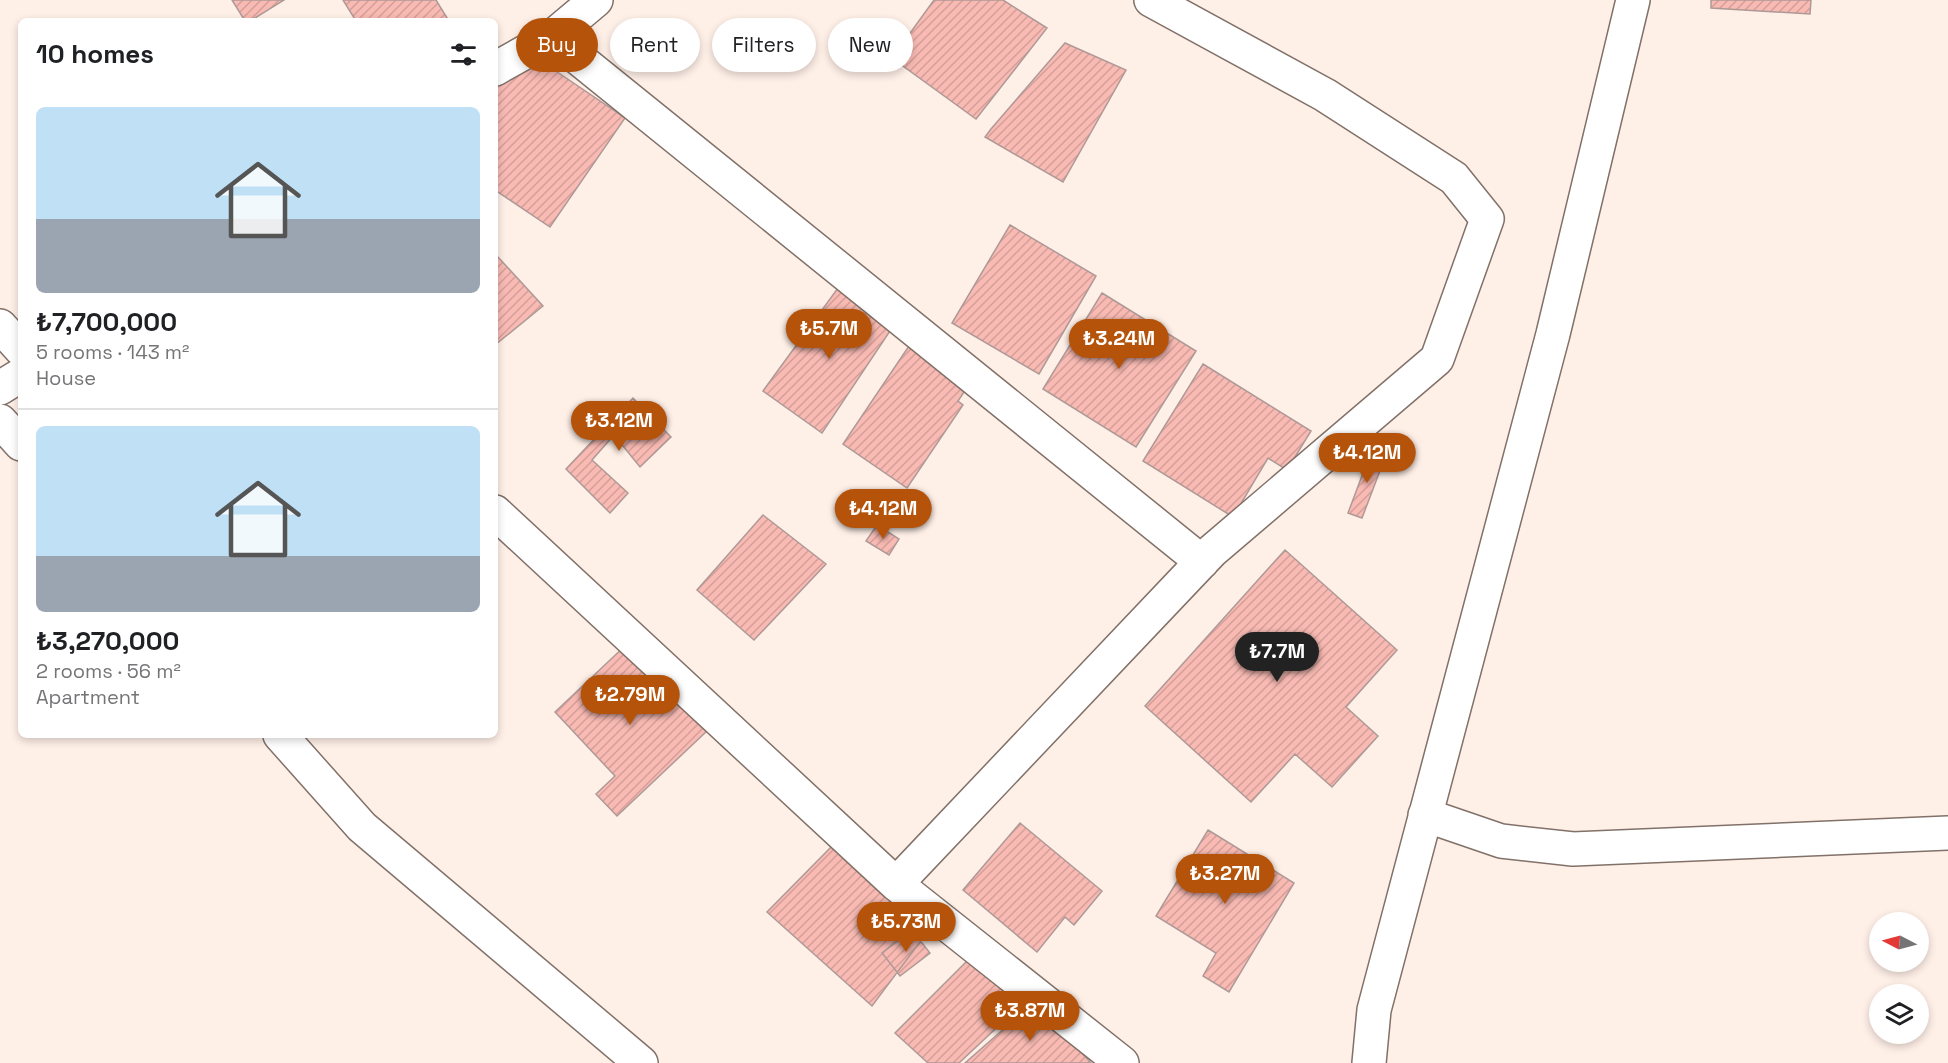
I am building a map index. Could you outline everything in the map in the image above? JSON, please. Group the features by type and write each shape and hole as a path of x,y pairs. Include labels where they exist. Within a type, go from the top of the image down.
{"street":[{"path":"575,18 596,0"},
{"path":"896,884 1212,551 1437,358 1487,219 1454,178 1325,95 1151,0"},
{"path":"1369,1063 1374,1010 1553,334 1633,0"},
{"path":"498,67 516,57"},
{"path":"595,72 1202,562"},
{"path":"0,326 18,346"},
{"path":"0,388 18,377"},
{"path":"0,421 18,441"},
{"path":"498,515 896,884 1122,1063"},
{"path":"283,738 362,826 641,1063"},
{"path":"1425,815 1501,841 1573,849 1948,833"}],"building":[{"path":"232,0 284,0 255,18 243,18"},
{"path":"343,0 436,0 447,18 354,18"},
{"path":"934,0 1003,0 1047,28 976,119 911,72 913,29"},
{"path":"1711,0 1811,0 1810,14 1711,8"},
{"path":"1065,43 1126,70 1063,182 985,137"},
{"path":"516,50 516,72 557,72 625,118 550,227 498,192 498,78"},
{"path":"1010,225 1096,276 1039,374 952,323"},
{"path":"498,257 543,306 498,343"},
{"path":"838,288 894,325 822,433 763,391"},
{"path":"1102,293 1196,351 1136,447 1043,389"},
{"path":"915,337 974,377 958,401 963,405 907,488 843,444"},
{"path":"1203,364 1311,431 1287,470 1268,458 1233,517 1143,461"},
{"path":"633,398 671,437 640,467 614,435 592,460 628,493 610,513 566,469"},
{"path":"1372,449 1386,455 1362,518 1348,513"},
{"path":"763,515 826,564 754,640 697,590"},
{"path":"877,525 899,539 889,555 866,541"},
{"path":"1285,550 1397,650 1346,707 1378,736 1332,787 1295,754 1251,802 1145,706"},
{"path":"627,644 708,730 617,816 596,794 615,776 555,712"},
{"path":"1020,823 1102,891 1074,925 1065,917 1037,952 963,890"},
{"path":"1208,830 1294,883 1229,992 1203,976 1216,953 1156,916"},
{"path":"835,843 935,922 872,1006 767,912"},
{"path":"912,930 930,953 900,976 882,953"},
{"path":"975,953 1024,1002 959,1063 928,1063 895,1033"},
{"path":"1030,997 1091,1063 965,1063 1015,1019"}]}
